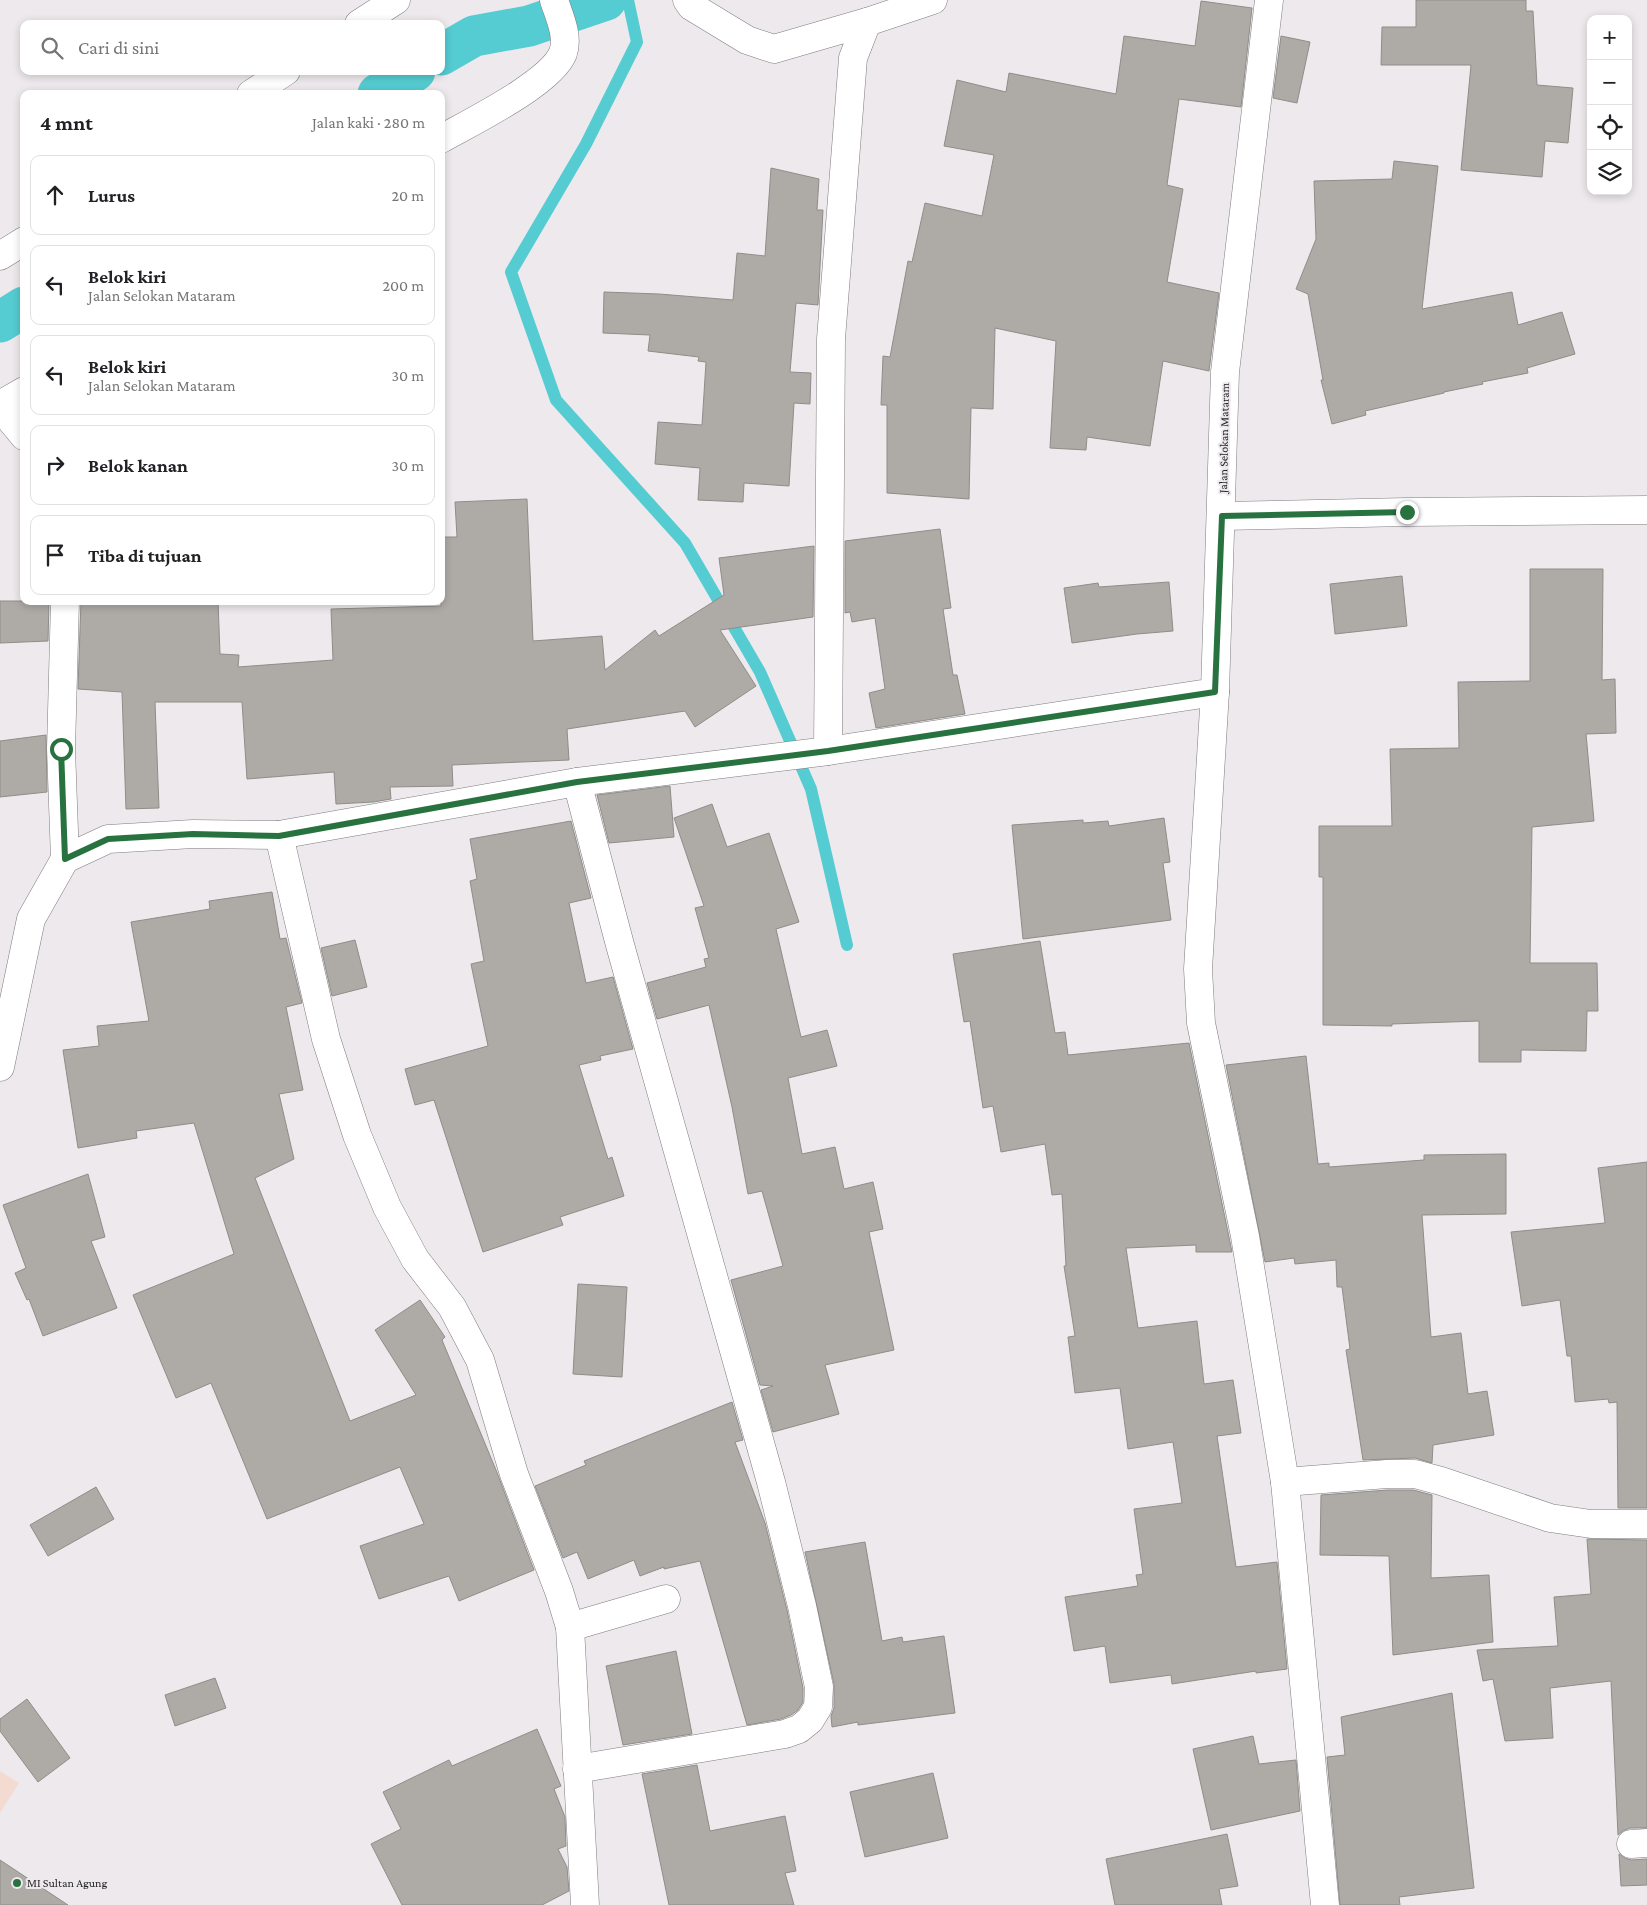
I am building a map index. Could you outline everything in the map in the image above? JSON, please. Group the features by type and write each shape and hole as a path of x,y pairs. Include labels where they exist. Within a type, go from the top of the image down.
{"street":[{"path":"366,20 396,0"},
{"path":"445,137 535,84 555,66 563,52 564,34 554,0"},
{"path":"689,3 747,40 774,49 867,22 933,0"},
{"name":"Jalan Selokan Mataram","path":"1269,0 1225,372 1215,692 1198,969 1201,1023 1245,1236 1285,1482 1325,1905"},
{"path":"828,751 831,339 853,58 867,22"},
{"path":"257,90 280,75"},
{"path":"0,256 20,244"},
{"path":"20,394 0,406 20,431"},
{"path":"1222,516 1397,512 1647,510"},
{"path":"0,1067 31,919 65,859 61,749 65,605"},
{"path":"65,859 108,839 193,834 279,836 577,782 828,751 1215,692"},
{"path":"577,782 620,945 771,1482 802,1606 819,1688 818,1707 810,1720 800,1729 785,1734 577,1769"},
{"path":"279,836 326,1040 358,1135 387,1207 415,1259 452,1307 480,1360 514,1474 559,1592 570,1628 585,1905"},
{"path":"1285,1482 1387,1474 1415,1474 1442,1481 1550,1518 1591,1524 1647,1524"},
{"path":"570,1628 666,1600"}],"shaded area":[{"path":"0,1771 19,1783 0,1813"}],"building":[{"path":"1416,0 1526,0 1526,11 1533,11 1537,85 1573,88 1568,143 1545,141 1542,177 1461,170 1471,65 1381,65 1382,27 1416,27"},
{"path":"1201,1 1252,8 1241,107 1179,99 1167,185 1183,189 1167,282 1219,293 1209,371 1163,361 1150,446 1087,437 1086,450 1050,448 1056,341 995,328 993,409 971,408 969,499 887,493 887,405 881,405 883,356 890,357 908,261 912,262 925,203 982,216 994,155 944,146 957,80 1006,92 1009,73 1116,94 1124,36 1195,46"},
{"path":"1281,36 1310,42 1297,103 1273,98"},
{"path":"1394,161 1438,166 1422,309 1512,292 1518,325 1562,312 1575,354 1527,368 1528,373 1482,382 1483,384 1365,411 1366,415 1332,424 1321,380 1323,380 1308,294 1296,289 1316,239 1314,181 1392,179"},
{"path":"771,168 819,179 817,210 823,210 818,305 796,303 790,372 811,373 810,404 794,403 789,486 744,483 743,502 698,500 700,468 655,464 658,422 702,425 706,362 698,361 699,357 648,351 650,335 603,333 604,292 733,300 737,253 765,256"},
{"path":"527,499 533,641 602,636 605,670 655,630 659,636 724,595 719,558 814,546 813,617 720,630 756,686 695,727 685,711 567,729 569,760 452,765 453,786 390,787 391,799 373,802 336,804 334,772 247,779 242,702 155,702 159,808 126,809 122,692 78,689 81,605 218,605 220,654 239,655 238,667 333,660 331,609 445,605 445,537 457,537 455,502"},
{"path":"940,529 951,608 943,609 953,675 957,675 965,714 876,728 869,693 885,689 875,618 852,622 850,612 845,613 845,541"},
{"path":"1530,569 1603,569 1602,680 1615,679 1616,733 1586,734 1594,821 1532,827 1530,963 1597,963 1598,1011 1587,1011 1586,1051 1521,1050 1521,1062 1479,1062 1479,1021 1392,1024 1392,1026 1323,1025 1323,877 1319,877 1319,826 1392,826 1390,749 1459,748 1458,682 1530,681"},
{"path":"1402,576 1407,626 1335,634 1330,584"},
{"path":"1169,582 1173,631 1072,643 1064,588 1098,583 1099,587"},
{"path":"0,601 20,601 20,605 49,605 48,641 0,643"},
{"path":"46,735 47,792 0,797 0,741"},
{"path":"670,786 674,837 609,843 597,795"},
{"path":"712,804 727,847 769,833 799,922 776,929 801,1037 827,1030 837,1066 788,1078 802,1154 835,1147 844,1189 873,1182 883,1229 869,1232 894,1350 825,1365 839,1414 773,1432 761,1390 773,1386 760,1385 731,1280 783,1266 762,1191 748,1194 732,1107 709,1005 657,1019 647,983 706,967 704,959 709,958 695,908 704,906 674,818"},
{"path":"1164,818 1170,862 1163,863 1171,920 1023,939 1012,825 1083,820 1083,823 1108,821 1109,826"},
{"path":"571,821 591,898 569,903 586,983 613,977 633,1049 600,1056 601,1060 579,1065 608,1159 612,1157 624,1196 560,1217 563,1225 483,1252 434,1100 415,1105 405,1069 488,1046 471,964 484,961 470,881 477,879 470,839"},
{"path":"272,892 280,939 286,938 302,1003 286,1007 303,1090 279,1094 294,1159 255,1178 350,1421 416,1395 375,1330 420,1300 445,1337 442,1340 496,1470 534,1570 459,1601 449,1576 379,1599 360,1546 424,1524 400,1467 267,1519 211,1383 176,1398 133,1295 234,1254 194,1123 136,1131 137,1138 78,1148 63,1050 99,1046 97,1026 149,1021 131,922 210,909 209,901"},
{"path":"355,940 367,987 332,996 321,948"},
{"path":"1040,941 1055,1033 1065,1032 1068,1055 1189,1043 1232,1252 1196,1252 1196,1245 1126,1248 1138,1328 1197,1321 1204,1384 1233,1380 1241,1433 1217,1436 1236,1567 1277,1562 1287,1669 1256,1673 1256,1671 1172,1684 1171,1675 1110,1683 1105,1646 1074,1651 1065,1597 1138,1586 1136,1575 1143,1574 1134,1509 1182,1503 1173,1442 1128,1449 1120,1388 1075,1393 1068,1337 1075,1336 1064,1266 1066,1266 1062,1194 1052,1195 1045,1144 1001,1152 993,1106 983,1108 970,1021 964,1022 953,954"},
{"path":"1306,1056 1318,1164 1329,1163 1329,1167 1424,1160 1424,1155 1506,1154 1506,1214 1422,1215 1431,1337 1461,1333 1468,1394 1487,1391 1494,1435 1433,1445 1432,1463 1415,1458 1363,1460 1346,1350 1350,1349 1342,1287 1337,1287 1336,1260 1295,1264 1294,1258 1265,1262 1226,1065"},
{"path":"1647,1162 1647,1508 1618,1508 1617,1402 1609,1403 1608,1399 1575,1402 1571,1356 1567,1356 1560,1300 1522,1306 1511,1232 1605,1223 1598,1168"},
{"path":"88,1174 105,1237 91,1241 117,1308 43,1336 29,1299 27,1300 15,1273 26,1268 3,1205"},
{"path":"578,1284 627,1287 622,1377 573,1374"},
{"path":"732,1402 743,1440 735,1442 765,1523 787,1610 803,1688 803,1702 798,1710 791,1715 781,1719 747,1725 700,1561 664,1569 664,1567 640,1576 634,1560 588,1579 577,1552 563,1558 535,1486 586,1465 584,1461"},
{"path":"96,1487 114,1519 48,1556 30,1525"},
{"path":"1413,1490 1432,1495 1431,1578 1489,1575 1493,1642 1393,1655 1389,1556 1320,1555 1321,1495"},
{"path":"1587,1539 1647,1540 1647,1828 1630,1828 1618,1835 1611,1681 1550,1688 1553,1738 1505,1741 1493,1679 1483,1681 1477,1650 1558,1646 1554,1597 1591,1594"},
{"path":"865,1542 882,1641 902,1637 903,1642 944,1636 955,1713 858,1725 858,1722 832,1727 831,1716 834,1708 834,1684 805,1552"},
{"path":"676,1651 692,1734 623,1745 606,1666"},
{"path":"215,1678 226,1708 175,1726 165,1695"},
{"path":"1452,1693 1474,1888 1399,1897 1400,1905 1340,1905 1327,1757 1345,1755 1341,1717"},
{"path":"27,1699 70,1758 38,1782 0,1731 0,1719"},
{"path":"537,1729 561,1786 554,1789 565,1817 566,1846 558,1849 567,1867 569,1891 542,1905 402,1905 371,1844 401,1829 383,1792 449,1760 452,1766"},
{"path":"1253,1736 1259,1764 1296,1760 1300,1811 1211,1830 1193,1749"},
{"path":"697,1765 710,1831 785,1816 796,1871 785,1873 794,1905 669,1905 642,1774"},
{"path":"933,1773 948,1838 865,1857 850,1792"},
{"path":"1227,1834 1238,1886 1219,1889 1222,1905 1115,1905 1106,1859"},
{"path":"1619,1854 1631,1860 1647,1859 1647,1885 1621,1886"},
{"name":"MI Sultan Agung","path":"0,1860 68,1905 0,1905"}],"waterway":[{"path":"445,53 474,36 529,26 606,0"},
{"path":"628,0 637,42 586,144 511,272 556,400 685,543 760,672 811,789 847,945"},
{"path":"384,90 409,75"},
{"path":"0,322 20,310"}],"place":[{"name":"MI Sultan Agung","path":"17,1883"}],"route":[{"path":"61,749 65,859 108,839 193,834 279,836 577,782 828,751 1215,692 1222,516 1407,512"}]}
